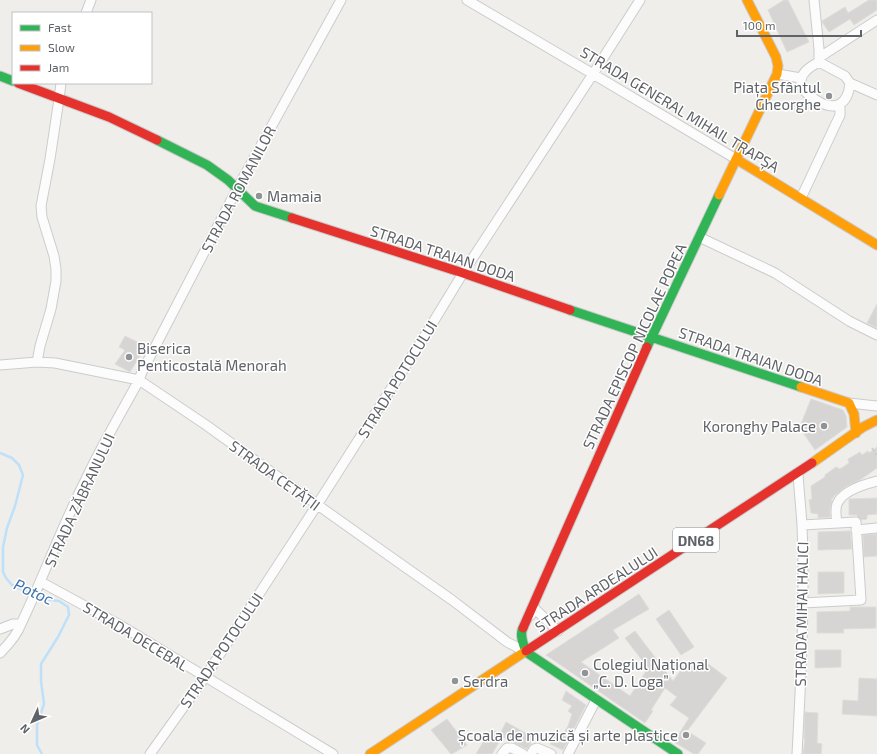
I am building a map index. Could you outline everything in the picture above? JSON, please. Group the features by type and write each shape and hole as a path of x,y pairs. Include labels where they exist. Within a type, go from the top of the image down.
{"main road":[{"path":"748,0 776,57 779,70 777,74"},
{"name":"STRADA EPISCOP NICOLAE POPEA","path":"526,652 521,631 533,608 652,337 777,74"},
{"path":"0,76 12,81"},
{"name":"STRADA TRAIAN DODA","path":"21,84 109,117 207,165 220,174 255,206 262,209 463,273 849,404"},
{"name":"STRADA GENERAL MIHAIL TRAPȘA","path":"736,159 877,245"},
{"path":"849,404 855,418 856,433"},
{"name":"STRADA ARDEALULUI","path":"370,754 526,652 556,629 798,473 863,427 877,420"},
{"path":"526,652 678,754"}],"street":[{"path":"86,12 91,0"},
{"name":"STRADA ROMANILOR","path":"139,380 237,189 341,0"},
{"name":"STRADA GENERAL MIHAIL TRAPȘA","path":"467,0 736,159"},
{"name":"STRADA POTOCULUI","path":"150,754 204,677 318,505 463,273 594,74 640,0"},
{"path":"814,0 819,60"},
{"path":"850,83 847,95 840,104 830,106 820,103 804,92 800,86 800,80 807,69 877,20"},
{"path":"819,60 845,76 850,83 877,95"},
{"path":"777,74 801,78"},
{"path":"37,362 51,309 56,281 54,256 42,217 41,206 50,159 61,84"},
{"path":"800,198 840,115 840,104"},
{"path":"699,237 775,273 849,321 877,335"},
{"name":"STRADA CETĂȚII","path":"0,366 37,362 55,363 139,380 206,425 452,600 507,642 526,652"},
{"name":"STRADA ZĂBRANULUI","path":"0,653 18,632 86,479 139,380"},
{"path":"849,404 877,406"},
{"name":"STRADA MIHAI HALICI","path":"797,754 802,603 802,525 798,473"},
{"path":"837,523 837,503 842,496 858,486 877,480"},
{"path":"802,525 837,523 877,528"},
{"path":"802,603 861,600 856,526"},
{"name":"STRADA DECEBAL","path":"41,582 120,624 204,677 333,754"},
{"path":"533,608 556,629 535,638 529,638 526,635 526,630 533,608"},
{"path":"0,629 13,624 21,624"},
{"path":"568,754 596,700"},
{"path":"502,754 507,748 512,748 523,754"},
{"path":"531,754 534,749 537,748 551,754"}],"path":[{"path":"872,448 877,455"}],"building":[{"path":"784,0 788,0 809,42 787,52 768,10"},
{"path":"869,0 877,0 877,10 854,25 850,19 829,32 822,22 845,7 848,13"},
{"path":"877,304 877,328 867,323"},
{"name":"Biserica Penticostală Menorah","path":"125,336 146,346 130,372 115,364 125,350 119,347"},
{"name":"Koronghy Palace","path":"811,399 843,410 846,416 847,427 815,450 800,428"},
{"path":"877,447 877,468 860,480 845,487 835,495 831,500 830,517 818,518 818,514 811,513 809,500 812,499 811,486 825,477 825,475 836,467 840,469 849,463 848,459 860,452 862,455 868,451 869,453"},
{"path":"877,498 877,514 867,515 867,519 861,520 857,515 849,515 849,499"},
{"path":"850,531 852,549 818,550 818,532"},
{"path":"877,534 877,556 864,557 863,535"},
{"path":"818,572 844,572 844,593 818,594"},
{"path":"639,594 649,609 613,630 619,638 581,662 630,696 648,668 625,638 635,631 673,681 687,662 696,669 703,660 727,678 687,731 706,743 698,754 694,754 674,742 689,718 670,705 677,697 665,688 651,710 653,711 645,723 546,655"},
{"path":"850,607 876,607 876,628 843,629 844,633 817,633 817,612 850,611"},
{"path":"669,610 694,647 681,655 656,619"},
{"path":"815,650 841,650 841,667 815,668"},
{"path":"859,678 877,679 877,716 842,714 843,700 858,701"},
{"path":"566,691 586,705 563,750 550,744 554,736 560,739 568,726 572,714 568,711 572,706 562,700"},
{"path":"805,712 818,713 817,743 822,744 821,754 803,754 805,739"},
{"path":"447,719 467,745 452,754 431,730"},
{"path":"506,722 534,738 527,749 502,737 492,754 476,754 491,729 500,734"}],"waterway":[{"name":"Potoc","path":"0,453 12,458 19,465 23,475 15,506 7,528 3,547 3,572 12,585 32,594"},
{"name":"Potoc","path":"37,596 59,601 68,607 69,615 58,637 41,664 41,681 44,704 37,725 37,745 42,754"}],"traffic: fast":[{"path":"0,76 12,81"},
{"path":"157,140 207,165 228,180 255,206 292,218"},
{"path":"647,347 719,195"},
{"path":"570,310 801,387"},
{"path":"523,628 522,637 526,652 678,754"}],"traffic: slow":[{"path":"719,195 777,74 778,66 776,57 747,0"},
{"path":"736,159 877,245"},
{"path":"801,387 849,403 854,414 856,433"},
{"path":"812,463 863,427 877,420"},
{"path":"370,754 526,651"}],"traffic: jam":[{"path":"21,84 109,117 157,140"},
{"path":"292,218 463,273 570,310"},
{"path":"523,628 647,347"},
{"path":"526,651 812,463"}],"place":[{"name":"Piața Sfântul Gheorghe","path":"829,96"},
{"name":"Mamaia","path":"259,196"},
{"name":"Biserica Penticostală Menorah","path":"129,357"},
{"name":"Koronghy Palace","path":"824,426"},
{"name":"Colegiul Național „C. D. Loga”","path":"585,673"},
{"name":"Serdra","path":"455,681"},
{"name":"Școala de muzică și arte plastice","path":"686,735"}]}
